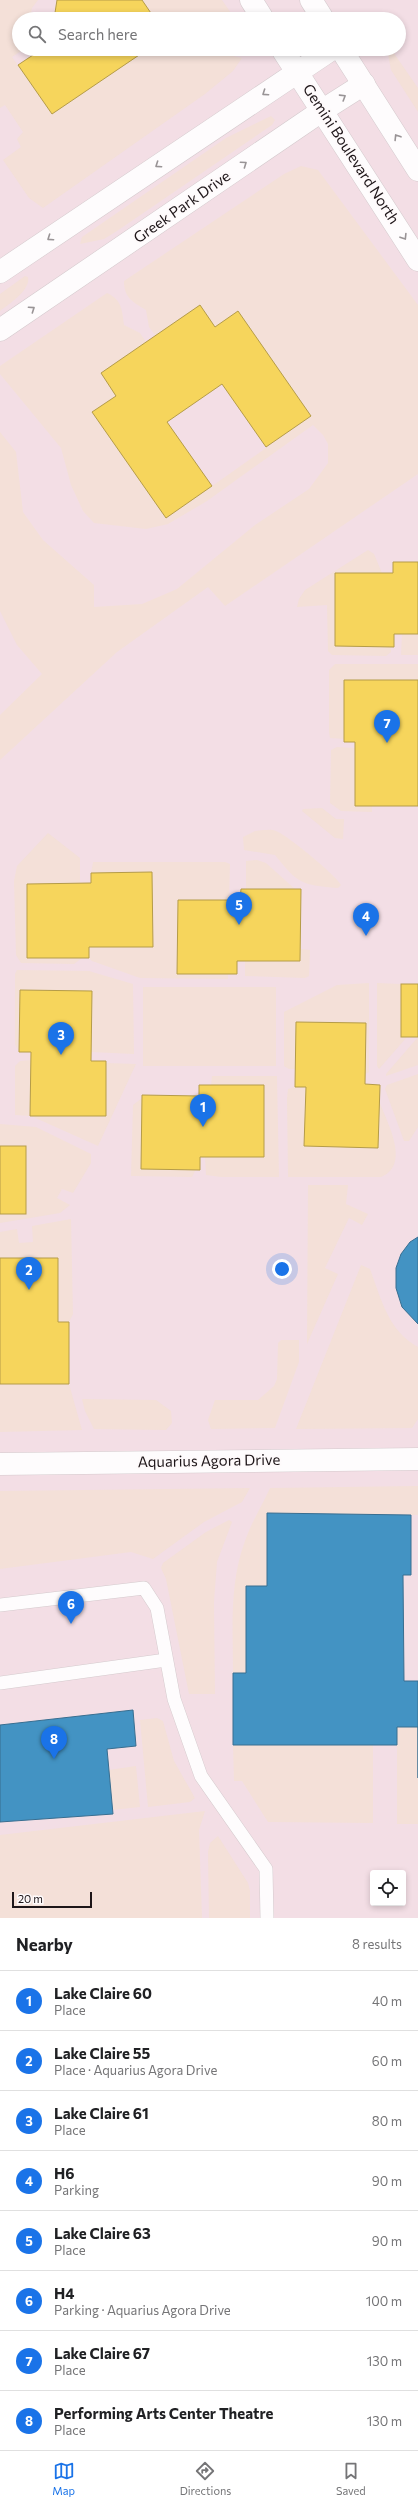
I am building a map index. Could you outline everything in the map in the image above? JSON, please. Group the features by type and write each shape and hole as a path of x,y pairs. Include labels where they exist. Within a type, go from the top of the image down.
{"street":[{"path":"251,0 259,12"},
{"path":"311,0 319,12"},
{"name":"Gemini Boulevard North","path":"287,56 418,260"},
{"path":"0,272 322,56"},
{"path":"346,56 418,170"},
{"name":"Greek Park Drive","path":"0,330 322,110 364,84"},
{"name":"Aquarius Agora Drive","path":"0,1464 418,1459"}],"lane":[{"path":"0,1605 144,1588 157,1608 174,1699 201,1776 266,1869 267,1918"},
{"path":"0,1684 166,1660"}],"shaded area":[{"path":"0,0 418,0 418,1918 0,1918"},
{"path":"0,0 38,0 32,8 31,12 12,12 12,56 14,56 12,57 52,114 138,56 233,56 242,58 233,71 205,94 43,208 29,198 3,160 21,147 17,139 23,132 5,105 0,108"},
{"path":"142,0 222,0 230,12 150,12"},
{"path":"388,56 396,56 418,88 418,112 391,70"},
{"path":"271,116 275,120 272,125 117,231 104,239 80,244 82,237 226,138"},
{"path":"301,166 318,170 418,305 418,474 225,606 208,587 117,652 0,760 0,715 42,674 17,645 0,611 0,432 16,452 23,512 43,540 94,585 94,607 142,604 177,589 255,525 309,489 328,463 328,444 323,435 313,425 207,501 168,524 146,529 94,523 83,511 71,485 61,448 0,374 0,366 107,293 116,299 122,310 124,325 140,333 146,342 101,373 116,396 93,412 167,518 311,416 238,311 215,327 200,305 155,335 149,327 146,310 130,299 124,287 124,281 284,174"},
{"path":"25,276 28,277 28,282 23,292 14,301 0,311 0,294"},
{"path":"368,550 374,554 382,573 335,573 335,646 391,647 391,652 386,656 332,655 328,651 327,605 297,607 299,599 305,590"},
{"path":"402,634 418,634 418,655 401,655"},
{"path":"335,664 418,664 418,680 344,680 344,739 330,738 329,670"},
{"path":"337,747 355,748 356,806 372,806 372,812 341,811 330,803 331,750"},
{"path":"322,808 336,819 344,819 343,839 335,838 302,811 303,809"},
{"path":"274,830 282,834 321,865 341,885 338,888 308,884 289,872 275,855 244,850 243,837 255,831"},
{"path":"48,833 80,858 80,883 27,884 27,958 82,958 74,964 21,963 16,955 14,881 17,866"},
{"path":"257,860 266,863 295,889 246,889 246,861"},
{"path":"93,862 225,862 230,864 229,900 178,900 177,974 228,974 228,979 140,978 92,961 89,958 89,947 153,946 152,872 91,873"},
{"path":"300,949 310,950 309,976 305,978 245,976 245,961 300,961"},
{"path":"17,970 89,971 133,984 134,1054 91,1052 91,991 20,990 19,1052 15,1044 15,974"},
{"path":"369,983 369,1072 365,1074 366,1023 296,1022 295,1069 289,1069 284,1066 284,1012 337,985"},
{"path":"377,983 401,984 401,1037 407,1037 379,1069 377,1066"},
{"path":"143,987 276,987 276,1066 143,1066"},
{"path":"418,1037 418,1065 386,1076 386,1074"},
{"path":"31,1060 31,1116 15,1115 15,1066 20,1061"},
{"path":"106,1063 136,1064 98,1146 31,1116 106,1116"},
{"path":"418,1074 418,1127 409,1141 404,1141 385,1089 387,1085"},
{"path":"212,1076 277,1076 279,1177 221,1177 206,1175 205,1157 264,1156 264,1085 211,1085"},
{"path":"295,1087 306,1087 304,1146 378,1148 379,1101 391,1130 396,1153 395,1163 390,1171 381,1177 288,1177 287,1099 288,1089"},
{"path":"142,1098 141,1169 196,1169 192,1177 131,1176 133,1105"},
{"path":"0,1124 36,1127 91,1154 91,1163 73,1193 62,1189 57,1198 70,1205 60,1213 0,1223 0,1214 26,1214 26,1146 0,1146"},
{"path":"308,1185 348,1185 346,1204 368,1214 362,1225 349,1218 325,1268 338,1274 307,1344"},
{"path":"71,1219 73,1314 69,1322 58,1322 57,1258 0,1258 0,1232 17,1229 19,1243 33,1242 32,1226"},
{"path":"361,1265 370,1269 387,1313 399,1332 418,1347 418,1419 412,1428 296,1429"},
{"path":"281,1340 299,1340 299,1362 275,1428 211,1429 208,1420 215,1400 258,1400 274,1386 277,1379 278,1343"},
{"path":"0,1384 69,1384 82,1430 0,1432"},
{"path":"82,1399 156,1400 171,1411 172,1423 166,1430 94,1429 85,1411"},
{"path":"418,1486 418,1515 267,1513 267,1586 246,1586 246,1673 233,1673 233,1607 236,1574 247,1534 270,1488"},
{"path":"250,1488 242,1502 204,1522 153,1559 131,1552 0,1569 0,1491"},
{"path":"229,1520 232,1522 217,1562 214,1602 215,1694 189,1694 166,1579 161,1568 163,1563 206,1532"},
{"path":"157,1718 163,1721 174,1761 195,1798 190,1802 148,1807 140,1720"},
{"path":"397,1727 418,1727 418,1824 397,1824"},
{"path":"233,1745 373,1745 373,1823 268,1822 242,1781 234,1781"},
{"path":"136,1766 140,1807 112,1810 109,1770"},
{"path":"205,1811 199,1830 202,1918 0,1918 0,1835"},
{"path":"218,1836 248,1883 250,1891 250,1918 209,1918 208,1852 210,1843"}],"building: Homes":[{"path":"57,0 142,0 150,12 55,12"},
{"path":"32,56 138,56 52,114 18,65"},
{"path":"200,305 215,327 238,311 311,416 266,447 222,384 167,422 212,486 166,518 92,412 116,396 101,373"},
{"path":"393,562 418,562 418,634 394,634 394,647 335,646 335,573 393,573"},
{"path":"344,680 418,680 418,806 355,806 355,742 344,742"},
{"path":"152,872 153,947 89,947 89,958 27,958 27,884 91,883 91,873"},
{"path":"241,889 301,889 300,961 237,961 237,974 177,974 178,900 240,900"},
{"path":"401,984 418,984 418,1037 401,1037"},
{"path":"20,990 92,991 91,1061 106,1061 106,1116 30,1116 31,1052 19,1052"},
{"path":"296,1022 366,1023 365,1084 380,1085 378,1148 304,1146 306,1087 295,1087"},
{"path":"199,1085 264,1085 264,1157 200,1157 200,1170 141,1169 142,1095 199,1096"},
{"path":"0,1146 26,1146 26,1214 0,1214"},
{"path":"0,1258 58,1258 58,1322 69,1322 69,1384 0,1384"}],"building: Schools":[{"path":"418,1237 418,1324 402,1307 396,1288 396,1268 401,1254 410,1242"},
{"path":"267,1513 411,1515 411,1575 403,1575 404,1681 418,1681 418,1727 397,1727 397,1745 233,1745 233,1673 246,1673 246,1586 267,1586"},
{"path":"133,1710 136,1746 107,1749 113,1814 0,1822 0,1725"}],"place":[{"name":"Lake Claire 67","path":"387,743"},
{"name":"Lake Claire 63","path":"239,925"},
{"name":"H6","path":"366,936"},
{"name":"Lake Claire 61","path":"61,1055"},
{"name":"Lake Claire 60","path":"203,1127"},
{"name":"Lake Claire 55","path":"29,1290"},
{"name":"H4","path":"71,1624"},
{"name":"Performing Arts Center Theatre","path":"54,1759"}]}
